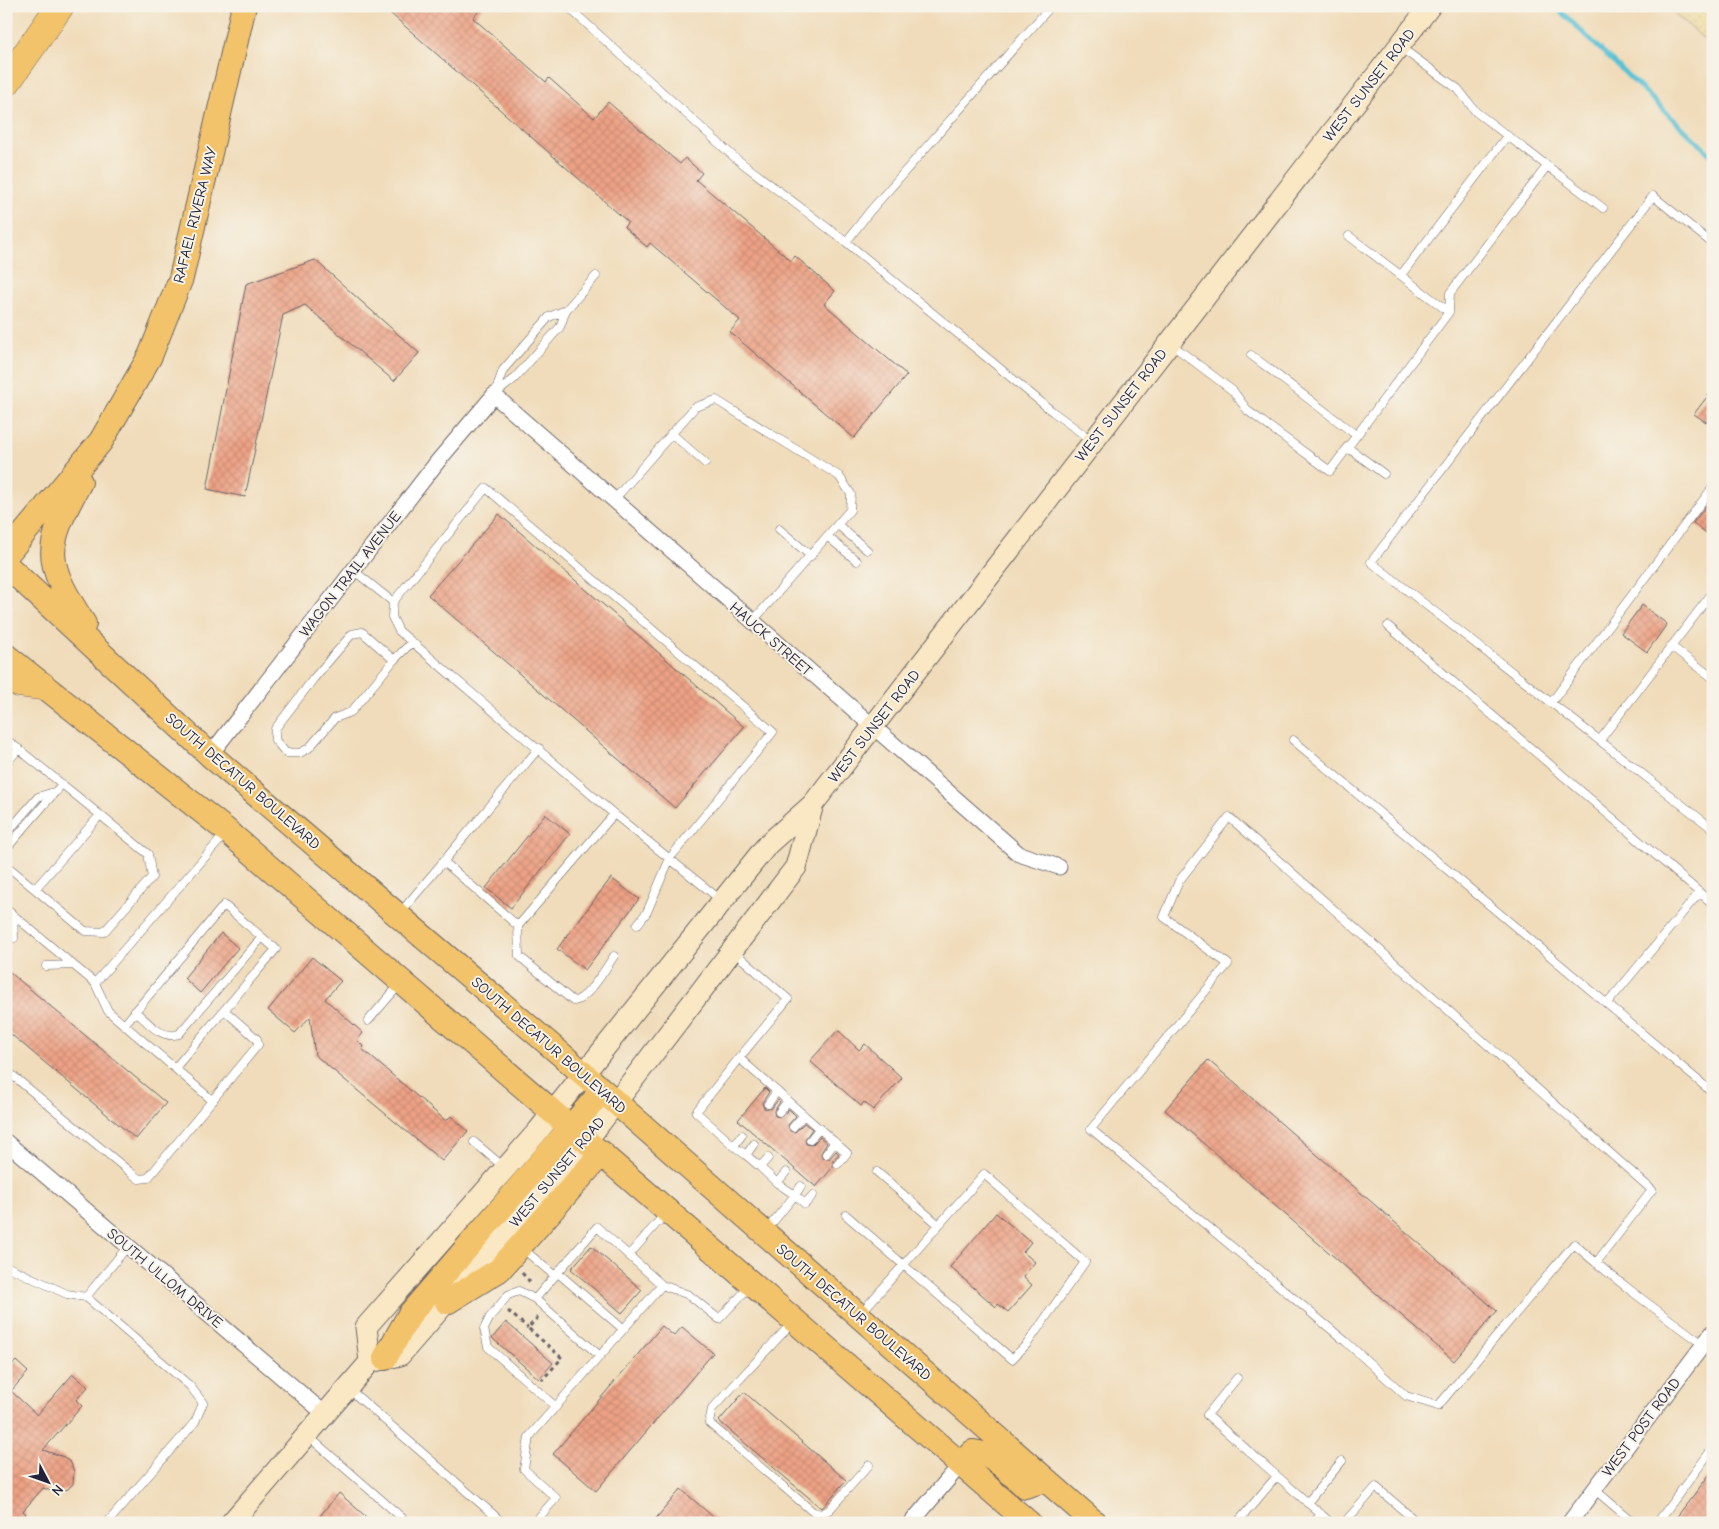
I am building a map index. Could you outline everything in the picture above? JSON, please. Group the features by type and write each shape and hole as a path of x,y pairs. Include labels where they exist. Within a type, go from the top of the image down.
{"highway":[{"path":"6,83 60,6"},
{"path":"6,677 19,683 42,686"}],"main road":[{"name":"RAFAEL RIVERA WAY","path":"6,555 101,441 150,356 181,278 244,6"},
{"name":"WEST SUNSET ROAD","path":"231,1523 348,1388 377,1360 400,1355 447,1302 578,1133 584,1074 768,844 813,804 1430,6"},
{"path":"101,441 57,527 52,554 61,587 105,657"},
{"name":"SOUTH DECATUR BOULEVARD","path":"6,564 210,755 584,1074 1095,1523"},
{"path":"6,656 227,831 668,1210 1028,1523"},
{"name":"WEST SUNSET ROAD","path":"609,1096 732,950 796,867 813,804"},
{"path":"377,1360 410,1314 578,1133 609,1096"},
{"path":"447,1302 499,1270 520,1246 578,1133"},
{"name":"WEST SUNSET ROAD","path":"377,1360 366,1327 506,1169 578,1133"},
{"path":"961,1464 973,1452 979,1453 991,1457 1025,1486 1045,1480"}],"street":[{"name":"HAUCK STREET","path":"494,395 1019,854 1059,866"},
{"name":"WAGON TRAIL AVENUE","path":"210,755 352,570 438,461 494,395"},
{"name":"SOUTH ULLOM DRIVE","path":"6,1142 325,1414"},
{"name":"WEST POST ROAD","path":"1570,1523 1713,1332"},
{"path":"911,1523 961,1464"}],"lane":[{"path":"567,6 734,156 846,242 1053,412 1093,441"},
{"path":"846,242 870,211 1051,6"},
{"path":"1399,46 1458,89 1476,112 1602,208"},
{"path":"1401,275 1507,136"},
{"path":"1169,343 1233,391 1248,411 1330,471 1449,312 1450,293 1546,166"},
{"path":"1713,244 1653,196 1371,562 1713,829"},
{"path":"1349,236 1449,312"},
{"path":"494,395 514,379 560,327 566,310 596,276"},
{"path":"494,395 503,370 549,317 566,310"},
{"path":"1251,355 1356,435"},
{"path":"613,501 695,407 716,400 839,476 851,494 850,510 752,622"},
{"path":"671,433 705,464"},
{"path":"1347,447 1384,474"},
{"path":"1551,703 1713,487"},
{"path":"637,925 647,912 670,858 774,732 486,488 393,602 392,617 400,631 540,748 614,814 670,858 723,902"},
{"path":"838,525 867,550"},
{"path":"779,529 811,556"},
{"path":"828,537 857,561"},
{"path":"352,570 393,602"},
{"path":"1600,740 1713,592"},
{"path":"1388,626 1713,904"},
{"path":"394,660 362,632 352,634 314,678 275,729 275,740 286,753 300,753 309,748 335,718 351,712 394,660 412,642"},
{"path":"1671,646 1713,678"},
{"path":"1293,740 1713,1093"},
{"path":"6,747 11,743 19,749 148,854 152,877 104,932 84,932 6,864"},
{"path":"398,915 540,748"},
{"path":"6,763 19,749"},
{"path":"6,850 62,784"},
{"path":"6,834 38,797 57,791"},
{"path":"614,814 518,926 519,956 573,1001 578,1001 586,995 614,956"},
{"path":"36,890 100,815"},
{"path":"1596,1263 1652,1190 1229,817 1179,881 1164,917 1228,964 1091,1129 1345,1341 1406,1396 1438,1406 1574,1244 1622,1286 1703,1344"},
{"path":"95,983 227,831"},
{"path":"443,861 518,926"},
{"path":"1607,1004 1699,893"},
{"path":"124,1025 224,905 276,949 175,1068"},
{"path":"6,909 95,983 108,1011 213,1101"},
{"path":"14,915 14,938"},
{"path":"135,1011 165,1035 173,1036 180,1034 262,938"},
{"path":"732,950 788,999 696,1112 805,1204 813,1195"},
{"path":"46,966 73,965"},
{"path":"368,1021 402,982"},
{"path":"6,1070 139,1179 148,1178 258,1045 257,1039 224,1010"},
{"path":"739,1058 847,1153 838,1164"},
{"path":"768,1104 777,1091"},
{"path":"779,1112 788,1101"},
{"path":"793,1127 804,1115"},
{"path":"810,1140 820,1128"},
{"path":"734,1146 742,1135"},
{"path":"474,1142 506,1169"},
{"path":"826,1154 835,1142"},
{"path":"746,1155 754,1144"},
{"path":"760,1167 768,1158"},
{"path":"778,1183 786,1172"},
{"path":"878,1172 939,1226"},
{"path":"846,1215 904,1266 1012,1358 1027,1344 1085,1262 984,1174 904,1266 858,1316"},
{"path":"764,1234 801,1186"},
{"path":"629,1255 668,1210"},
{"path":"534,1299 598,1227 662,1285 689,1295 719,1319 752,1283"},
{"path":"86,1297 128,1246"},
{"path":"520,1246 623,1329"},
{"path":"6,1266 67,1294 86,1297 190,1386 203,1403 195,1422 107,1523"},
{"path":"534,1523 556,1498 524,1469 529,1437 662,1285"},
{"path":"556,1407 488,1347 484,1329 490,1317 508,1295 519,1291 534,1299 600,1356"},
{"path":"795,1320 712,1409 709,1422 813,1512 821,1514 829,1510 869,1466"},
{"path":"1237,1378 1207,1415 1331,1523"},
{"path":"348,1388 503,1523"},
{"path":"307,1435 408,1523"},
{"path":"1657,1523 1713,1448"},
{"path":"1307,1502 1342,1461"},
{"path":"1237,1523 1277,1476"},
{"path":"1344,1523 1376,1487 1418,1523"},
{"path":"1594,1489 1634,1523"},
{"path":"1314,1523 1321,1514"}],"path":[{"path":"504,1316 509,1311 528,1328"}],"sand":[{"path":"1666,6 1713,6 1713,47"}],"building":[{"path":"396,6 483,6 473,18 546,82 549,78 594,118 608,102 680,164 685,158 702,173 696,180 791,261 795,256 835,291 824,304 907,375 854,438 730,332 740,320 650,243 647,247 624,227 628,222 390,13"},
{"path":"315,260 419,353 394,381 305,305 283,315 245,497 207,489 246,284"},
{"path":"1713,389 1713,413 1706,422 1694,414"},
{"path":"1713,497 1713,538 1693,523"},
{"path":"499,514 744,727 675,808 428,595"},
{"path":"1642,605 1667,624 1647,652 1621,633"},
{"path":"545,814 570,834 511,908 486,888"},
{"path":"611,878 639,899 585,970 557,949"},
{"path":"221,933 238,948 200,993 184,978"},
{"path":"312,957 341,981 325,999 363,1033 357,1040 364,1047 362,1049 446,1121 451,1116 468,1131 442,1161 315,1055 310,1017 295,1033 268,1010"},
{"path":"6,969 166,1103 136,1139 6,1030"},
{"path":"838,1030 859,1050 865,1044 902,1078 873,1110 864,1102 861,1106 810,1061"},
{"path":"1208,1060 1497,1311 1454,1361 1165,1110"},
{"path":"765,1088 769,1092 762,1103 764,1108 771,1109 778,1100 780,1102 774,1111 775,1116 781,1117 789,1109 796,1116 788,1125 790,1131 795,1132 804,1123 812,1129 805,1139 806,1144 812,1145 820,1137 827,1143 821,1153 822,1158 829,1159 836,1151 839,1154 833,1161 833,1167 816,1187 738,1120"},
{"path":"996,1213 1031,1242 1023,1252 1035,1262 1023,1277 1032,1285 1008,1312 998,1304 996,1307 950,1267"},
{"path":"591,1246 642,1290 622,1313 571,1269"},
{"path":"506,1322 553,1363 539,1379 492,1338"},
{"path":"662,1326 674,1336 682,1327 713,1353 596,1491 553,1454"},
{"path":"16,1361 28,1372 11,1391 37,1415 73,1374 88,1387 76,1400 82,1406 43,1450 64,1457 71,1463 74,1472 73,1484 68,1489 58,1493 43,1488 23,1511 26,1514 19,1523 6,1523 6,1371"},
{"path":"744,1392 846,1480 823,1507 821,1508 719,1421"},
{"path":"1713,1470 1713,1523 1672,1523"},
{"path":"681,1489 720,1523 652,1523"},
{"path":"339,1493 373,1523 314,1523"}],"waterway":[{"path":"1555,6 1713,157"}]}
